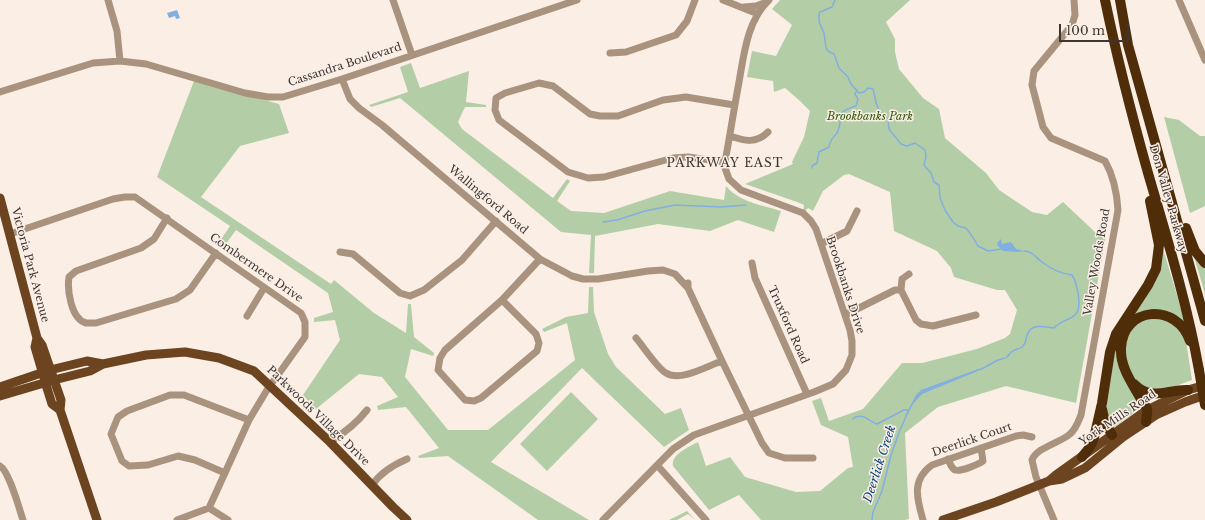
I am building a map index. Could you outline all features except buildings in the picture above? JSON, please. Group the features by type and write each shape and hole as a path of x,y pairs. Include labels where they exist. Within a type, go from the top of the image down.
{"highway":[{"name":"Don Valley Parkway","path":"1105,0 1115,48 1148,172 1183,294 1194,342 1205,405"},
{"name":"Don Valley Parkway","path":"1120,0 1128,45 1205,321"},
{"path":"1082,457 1090,447 1094,438 1102,403 1110,352 1116,334 1148,285 1156,269 1158,245 1148,193 1148,172"},
{"path":"1172,201 1195,251 1205,263"},
{"path":"1146,422 1147,410 1128,378 1122,362 1121,347 1125,333 1130,326 1141,316 1156,313 1168,315 1181,324 1189,339 1199,370"},
{"path":"1128,378 1143,391 1150,393 1158,394 1178,389 1188,390"},
{"path":"1102,403 1102,414 1105,422 1116,437"}],"main road":[{"name":"Victoria Park Avenue","path":"1,204 37,338 35,346 50,381 61,400 60,410 98,520"},
{"name":"Parkwoods Village Drive","path":"0,396 90,371 103,364 146,355 185,352 226,360 254,371 270,385 330,442 407,520"},
{"name":"Parkwoods Village Drive","path":"0,387 46,371 88,362 103,364"},
{"name":"York Mills Road","path":"943,520 996,502 1049,481 1062,479 1085,468 1116,437 1147,410 1188,390 1205,384"},
{"name":"York Mills Road","path":"1049,481 1082,457 1116,437 1164,411 1205,395"}],"street":[{"path":"108,0 118,31 120,61"},
{"path":"393,0 412,55"},
{"name":"Cassandra Boulevard","path":"0,92 93,63 120,61 146,64 245,93 268,97 283,97 342,79 577,0"},
{"path":"610,53 626,52 676,35 687,21 695,0"},
{"path":"723,0 758,14"},
{"name":"Valley Woods Road","path":"1039,485 1033,465 1033,456 1038,451 1063,440 1077,426 1081,415 1118,210 1114,185 1109,167 1105,161 1051,138 1043,128 1032,86 1034,71 1072,25 1075,15 1074,0"},
{"path":"1179,0 1205,60"},
{"path":"741,7 752,7 768,1"},
{"name":"Brookbanks Drive","path":"603,520 673,448 694,435 833,384 846,370 852,355 850,330 816,229 803,213 741,190 729,179 726,168 725,162 734,106 747,39 758,14 768,1"},
{"name":"Wallingford Road","path":"342,79 350,99 359,108 382,125 496,220 540,259 572,276 583,279 598,279 648,271 668,271 680,279 688,288 762,443 769,453 785,458 813,458"},
{"path":"725,162 688,156 661,161 604,177 588,178 568,172 499,120 495,110 496,98 505,93 538,83 553,86 590,114 600,116 618,116 663,100 686,97 734,106"},
{"path":"730,136 756,141 761,139 768,132"},
{"name":"Combermere Drive","path":"10,234 113,199 135,197 301,313 305,322 305,337 270,385 249,420 209,508"},
{"path":"821,244 847,231 857,211"},
{"path":"167,218 154,239 141,248 76,271 69,277 68,285 72,305 77,317 86,323 96,323 176,299 190,290 216,253"},
{"path":"340,252 353,254 400,293 410,296 424,290 462,260 496,220"},
{"path":"502,300 536,334 539,343 537,351 480,398 474,400 464,400 438,370 440,358 445,350 502,300 540,259"},
{"name":"Truxford Road","path":"752,263 755,278 806,394"},
{"path":"909,274 902,279 901,290 916,320 921,324 933,326 976,315"},
{"path":"247,316 264,288"},
{"path":"845,315 895,290 901,290"},
{"path":"636,338 659,367 666,373 677,376 688,374 722,361"},
{"path":"224,473 195,460 178,456 148,465 130,466 122,461 111,434 118,418 127,411 170,395 184,395 249,420"},
{"path":"330,442 340,436 361,418 367,410"},
{"name":"Deerlick Court","path":"923,520 917,484 924,470 932,465 948,459 1016,436 1023,435 1032,437"},
{"path":"948,459 954,470 959,471 979,464 983,461 981,448"},
{"path":"372,485 378,476 389,468 407,459"},
{"path":"657,465 706,520"},
{"path":"0,466 4,469 9,478 23,520"},
{"path":"1039,485 1054,520"},
{"path":"177,520 209,508 228,520"}],"green space":[{"name":"Brookbanks Park","path":"780,0 910,0 886,22 895,39 895,52 899,69 923,98 939,109 945,138 986,173 999,190 1032,212 1047,215 1063,202 1095,232 1106,235 1076,403 1006,386 938,407 905,433 909,519 905,520 761,520 739,495 709,510 673,466 673,462 678,454 698,442 706,466 730,457 745,477 796,492 820,491 848,468 853,467 848,437 821,425 812,401 821,398 829,421 863,409 902,363 922,363 977,349 1005,338 1010,334 1017,310 1005,290 997,290 954,277 951,268 937,251 894,231 890,192 849,174 844,175 823,191 813,211 808,208 803,213 804,205 745,184 793,164 792,162 804,137 810,111 785,88 774,92 773,81 747,77 752,51 776,56 792,25 772,9"},
{"path":"411,63 420,88 469,71 466,102 486,105 486,107 465,107 458,122 462,129 553,198 567,179 570,181 557,201 571,211 604,213 670,191 724,200 726,186 737,196 759,205 781,211 774,232 738,220 710,231 658,224 595,236 594,273 589,273 591,235 561,232 400,98 371,107 369,105 408,92 400,67"},
{"path":"194,81 279,104 289,133 240,146 201,197 331,284 334,280 374,313 406,333 408,304 411,304 414,337 434,353 433,356 411,349 405,377 448,430 488,430 575,360 567,323 544,332 542,329 566,317 588,313 589,287 593,287 594,312 608,354 616,367 665,414 681,408 689,430 664,447 582,368 491,462 589,520 538,520 448,456 419,458 418,456 439,448 406,407 378,410 377,406 398,397 382,377 359,374 316,409 303,395 340,340 335,320 314,322 314,318 333,312 328,293 236,230 223,248 218,244 230,226 157,177"},
{"path":"1164,117 1179,120 1200,136 1205,136 1205,206 1190,213"},
{"path":"1161,242 1185,322 1162,310 1156,310 1143,313 1126,323 1152,285"},
{"path":"1193,253 1205,268 1205,294"},
{"path":"1160,318 1176,324 1186,341 1192,380 1169,388 1154,390 1143,387 1135,380 1129,370 1125,347 1127,336 1133,327 1143,320"},
{"path":"1119,341 1142,407 1112,429 1104,404 1113,355"},
{"path":"571,392 598,419 547,471 520,444"},
{"path":"687,511 695,520 688,514 677,520 669,520"}],"water":[{"path":"177,10 180,18 176,19 175,16 169,18 167,13"},
{"path":"1100,225 1106,226 1103,238 1097,237"},
{"path":"1001,239 1002,244 1011,242 1016,249 1024,251 1003,251 997,245"},
{"path":"978,369 978,371 922,394 913,404 908,414 906,414 916,395 921,390"}],"waterway":[{"name":"Deerlick Creek","path":"835,0 832,7 820,12 819,22 824,33 826,48 834,54 839,68 848,77 851,84 859,93 864,92 868,88 873,89 880,112 888,119 889,129 901,144 907,146 915,143 925,150 926,157 924,165 931,173 934,182 939,185 940,198 945,210 953,222 958,226 966,228 978,246 988,251 1002,249"},
{"path":"812,168 812,166 817,163 819,152 829,147 840,125 842,113 845,110 856,106 858,99 855,94 857,90"},
{"path":"603,222 617,220 645,211 675,205 721,207 746,205"},
{"name":"Deerlick Creek","path":"978,370 998,360 1006,358 1012,351 1022,347 1025,344 1028,333 1033,328 1040,326 1054,328 1073,317 1079,307 1076,284 1072,275 1052,268 1032,254 1024,251"},
{"path":"853,419 855,417 862,416 877,424 904,410 908,410"},
{"name":"Deerlick Creek","path":"872,520 873,512 882,491 891,455 907,414"}],"district":[{"name":"PARKWAY EAST","path":"725,164"}]}
